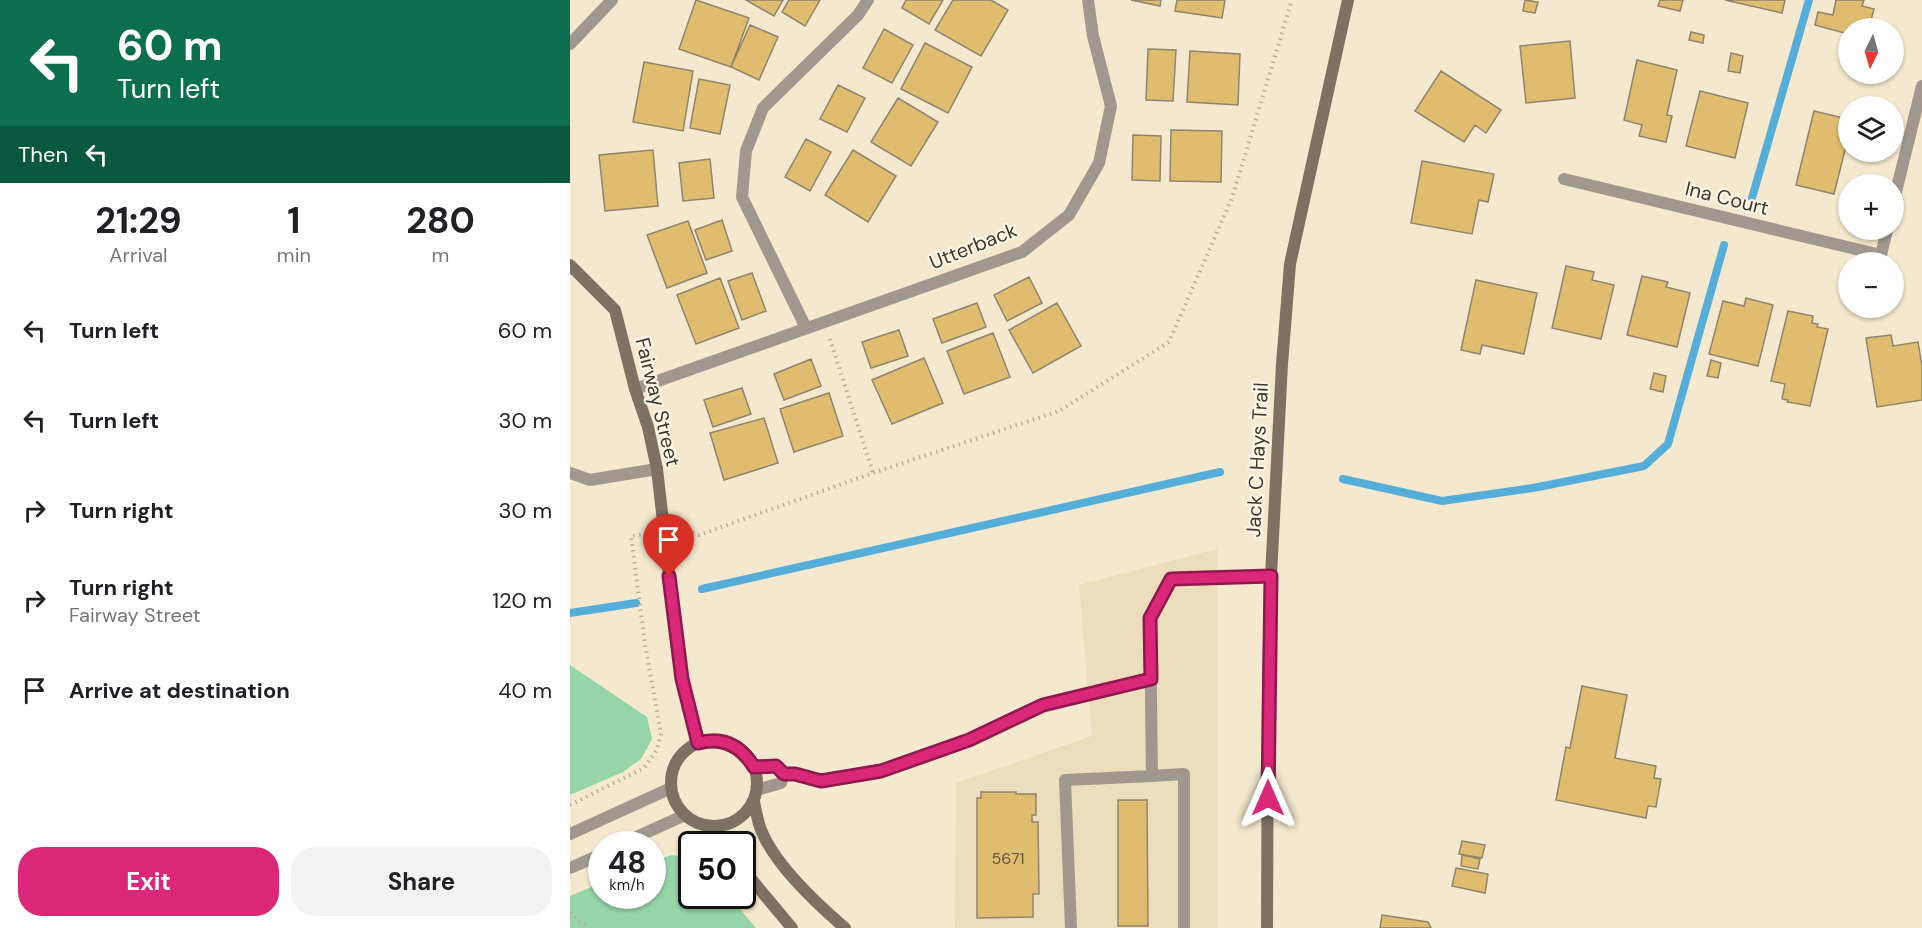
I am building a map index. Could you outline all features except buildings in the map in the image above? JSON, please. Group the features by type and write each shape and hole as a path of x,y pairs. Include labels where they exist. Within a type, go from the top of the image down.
{"street":[{"path":"570,44 612,0"},
{"path":"806,328 742,197 746,151 763,108 858,15 868,0"},
{"name":"Utterback","path":"635,389 1022,252 1069,215 1099,164 1111,106 1093,36 1088,0"},
{"name":"Jack C Hays Trail","path":"1267,928 1271,576 1282,364 1290,264 1348,0"},
{"path":"1900,174 1922,86"},
{"name":"Ina Court","path":"1564,179 1881,255 1885,240"},
{"name":"Fairway Street","path":"570,265 615,310 635,389 648,427 657,470 679,662 698,743"},
{"path":"570,473 590,480 657,470"},
{"path":"1152,776 1150,618 1171,579 1271,576"},
{"path":"754,767 776,766 784,774 795,774 821,781 881,771 969,740 1043,705 1151,679"},
{"path":"784,774 781,783 755,795 748,811 739,819 729,824 713,826 694,822 685,815 677,806 671,788 672,772 684,751 698,743 718,740 740,748 754,767 755,795 759,825 800,886 845,928"},
{"path":"1071,928 1065,780 1184,774 1184,928"},
{"path":"570,834 671,788"},
{"path":"650,831 685,815"},
{"path":"713,826 717,831"},
{"path":"570,868 588,860"},
{"path":"756,885 792,928"}],"path":[{"path":"570,805 644,768 657,750 661,734 645,644 631,536 686,530 699,535 873,473 1059,411 1169,342 1232,198 1292,0"},
{"path":"824,322 873,473"},
{"path":"570,913 588,928"}],"shaded area":[{"path":"1217,549 1218,928 955,928 956,783 1092,736 1079,585"}],"green space":[{"path":"570,665 647,717 652,739 641,759 623,772 570,795"},
{"path":"678,856 678,909 740,909 756,928 570,928 570,896 588,888 588,909 666,909 666,857"}],"waterway":[{"path":"1752,198 1809,0"},
{"path":"1343,479 1442,501 1533,488 1644,466 1668,444 1724,245"},
{"path":"702,589 1220,472"},
{"path":"570,613 636,603"}],"route":[{"path":"669,576 682,679 698,743 718,740 729,743 740,748 754,767 776,766 784,774 795,774 821,781 881,771 969,740 1043,705 1151,679 1150,618 1171,579 1271,576 1268,798"}]}
